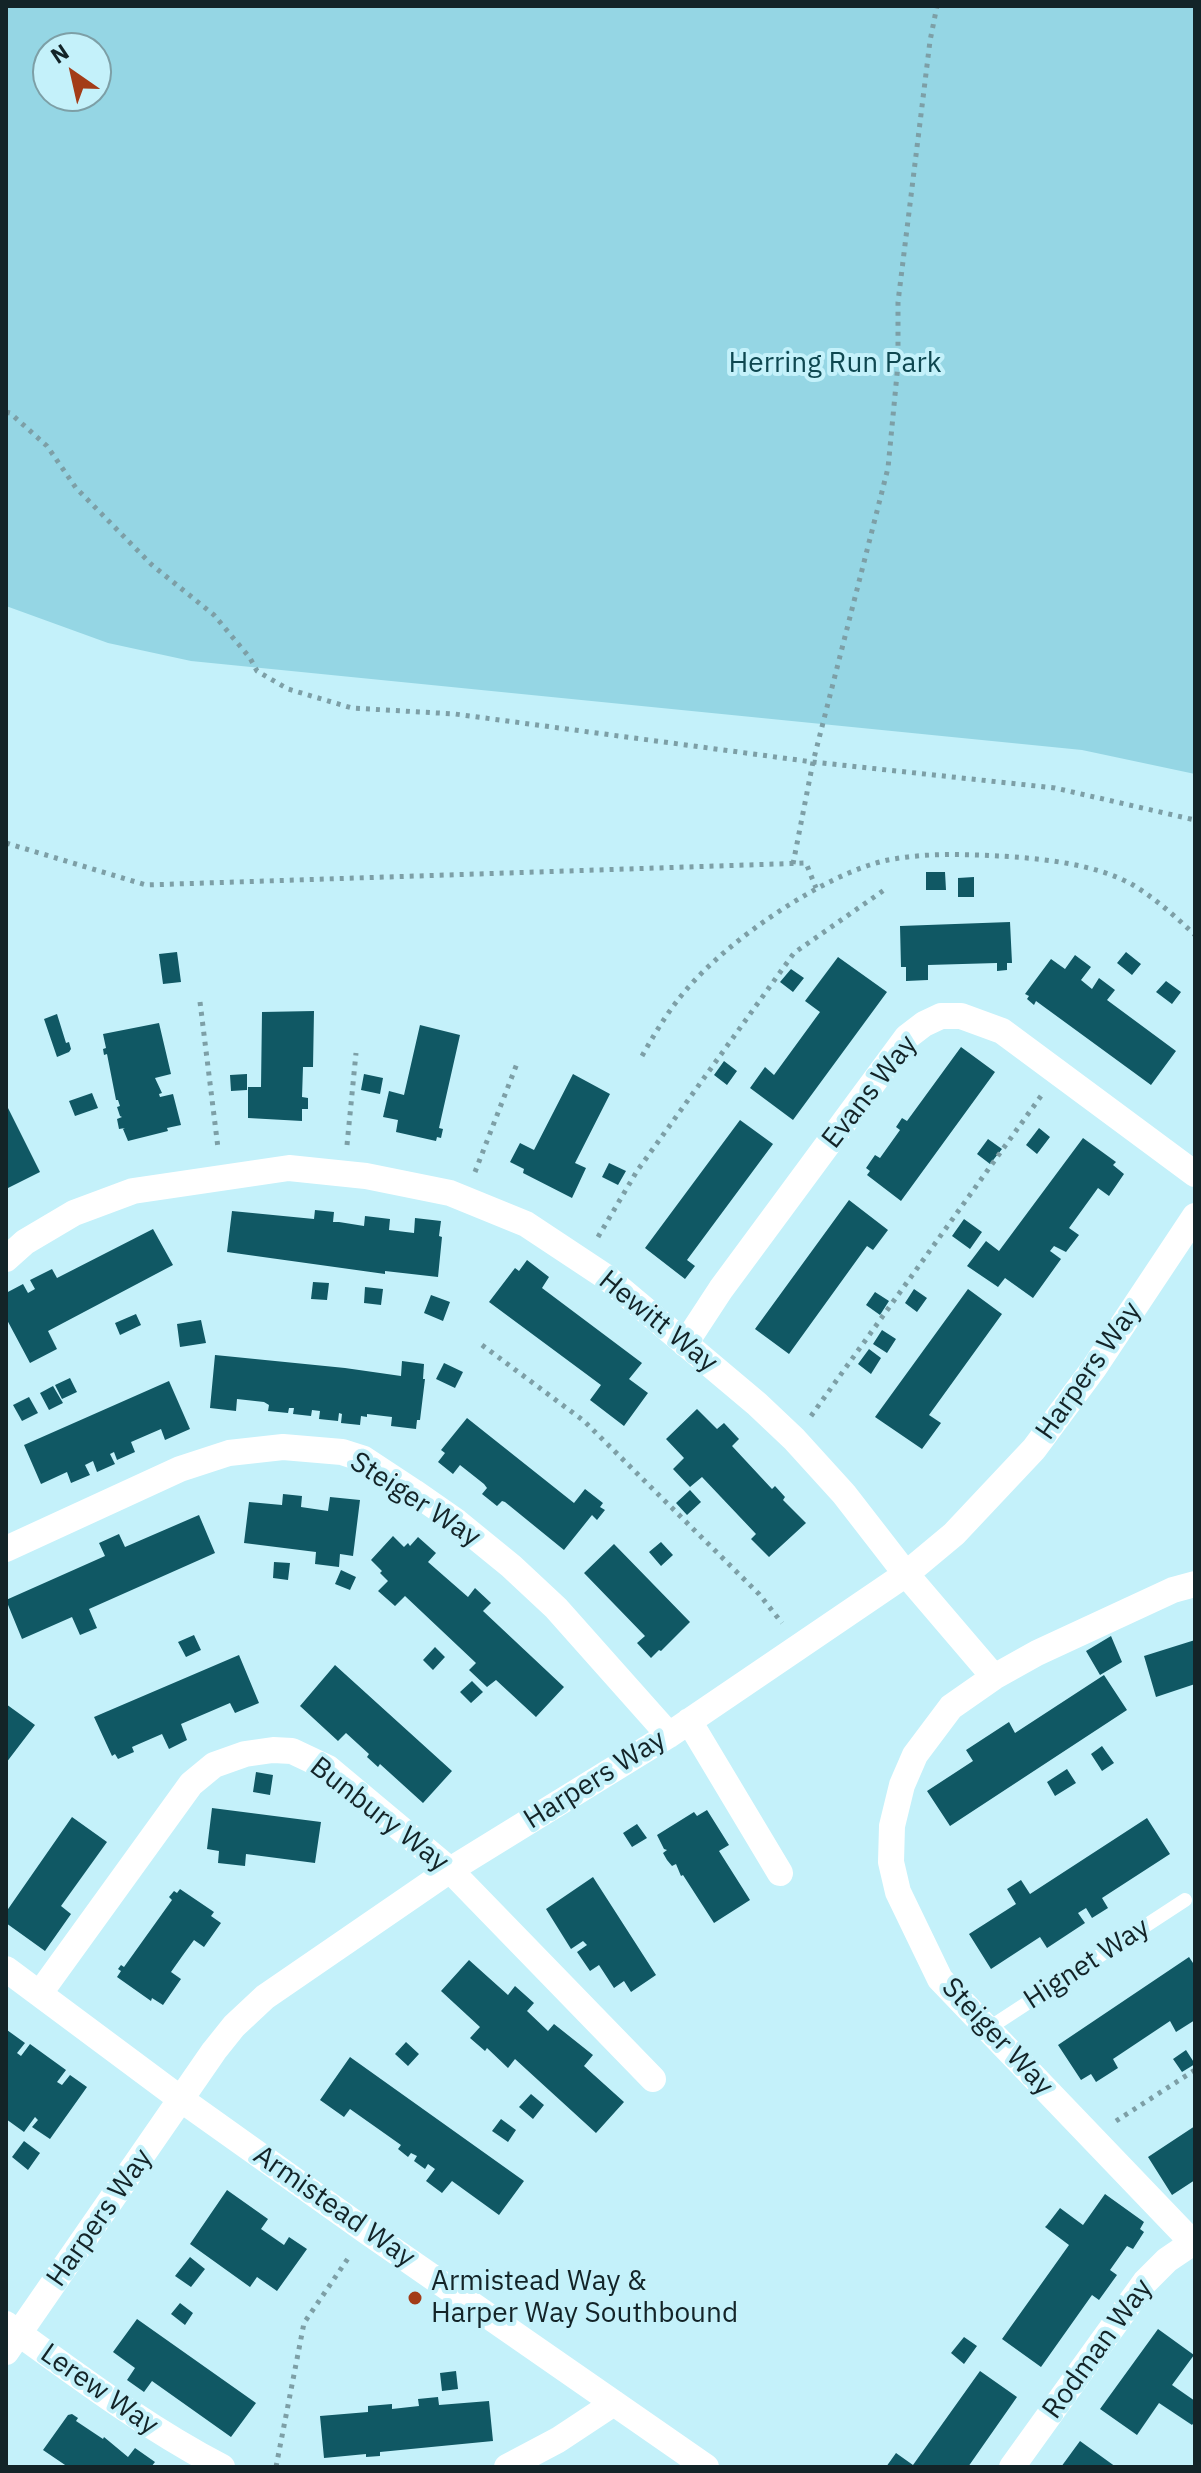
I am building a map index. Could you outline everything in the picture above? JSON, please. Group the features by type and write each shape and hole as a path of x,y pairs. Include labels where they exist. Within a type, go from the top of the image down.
{"street":[{"name":"Evans Way","path":"685,1344 721,1289 907,1037 941,1016 961,1016 1002,1031 1195,1174"},
{"name":"Hewitt Way","path":"6,1259 25,1242 74,1213 133,1191 289,1168 345,1174 450,1193 526,1224 606,1277 794,1439 844,1494 906,1574 994,1677"},
{"name":"Harpers Way","path":"10,2337 234,2026 265,1997 450,1870 679,1728 906,1574 954,1534 1034,1449 1094,1368 1195,1216"},
{"name":"Steiger Way","path":"6,1549 180,1469 229,1453 283,1447 342,1452 364,1459 457,1522 511,1566 679,1728 780,1873"},
{"path":"994,1677 1037,1653 1173,1590 1195,1584"},
{"name":"Steiger Way","path":"994,1677 951,1707 915,1755 902,1785 892,1826 891,1862 898,1892 940,1979 1194,2243"},
{"name":"Bunbury Way","path":"40,1993 191,1784 214,1765 245,1754 292,1751 328,1768 450,1870 653,2079"},
{"name":"Armistead Way","path":"6,1969 366,2231 706,2467"},
{"name":"Rodman Way","path":"1012,2467 1145,2282 1167,2260 1194,2243"},
{"name":"Lerew Way","path":"10,2337 173,2442 222,2467"},
{"path":"507,2467 558,2440 614,2403"}],"lane":[{"name":"Hignet Way","path":"989,2028 1185,1900"}],"path":[{"path":"793,864 813,762 888,468 898,364 898,302 937,6"},
{"path":"6,412 47,446 76,488 152,565 214,615 257,671 288,689 352,708 455,714 813,762 1055,788 1195,820"},
{"path":"6,843 146,885 806,863 816,888"},
{"path":"642,1056 687,988 767,920 816,888 887,860 953,854 1028,857 1094,870 1131,884 1165,907 1195,935"},
{"path":"583,1262 637,1171 794,953 887,888"},
{"path":"200,1002 221,1177"},
{"path":"345,1174 356,1053"},
{"path":"464,1199 518,1061"},
{"path":"794,1439 1058,1073"},
{"path":"482,1345 584,1421 759,1594 800,1646"},
{"path":"1091,2136 1195,2070"},
{"path":"276,2467 304,2323 366,2231"}],"green space":[{"name":"Herring Run Park","path":"6,6 1195,6 1195,774 1082,750 191,661 108,643 6,606"}],"building":[{"path":"926,872 945,872 946,890 926,890"},
{"path":"974,877 974,897 958,897 958,878"},
{"path":"1010,922 1012,963 1007,963 1007,970 997,971 997,963 928,965 928,980 906,981 906,967 901,967 900,926"},
{"path":"177,952 181,982 163,984 159,954"},
{"path":"1126,952 1141,964 1132,975 1117,963"},
{"path":"1075,955 1091,967 1081,980 1092,989 1099,978 1115,990 1107,1000 1176,1051 1151,1085 1036,1001 1034,1005 1027,999 1029,996 1025,994 1051,959 1065,969"},
{"path":"838,957 887,992 793,1120 750,1088 765,1067 774,1075 820,1012 805,1001"},
{"path":"791,969 804,978 793,992 780,982"},
{"path":"1166,981 1181,992 1172,1004 1156,992"},
{"path":"314,1011 313,1067 303,1067 302,1097 308,1098 308,1109 302,1109 302,1121 248,1118 248,1087 261,1087 262,1012"},
{"path":"57,1014 66,1043 69,1042 71,1049 57,1057 44,1019"},
{"path":"159,1023 171,1074 155,1078 162,1093 160,1097 173,1094 181,1125 128,1141 125,1128 119,1129 117,1119 122,1117 117,1107 120,1106 116,1100 107,1054 104,1055 103,1034"},
{"path":"420,1025 460,1035 439,1128 443,1129 441,1138 437,1137 436,1141 396,1132 398,1120 383,1117 389,1091 404,1095"},
{"path":"961,1047 995,1072 901,1201 867,1175 870,1171 866,1168 875,1155 880,1158 900,1130 896,1127 902,1118 907,1121"},
{"path":"724,1061 737,1071 727,1085 714,1075"},
{"path":"247,1074 247,1090 231,1091 230,1075"},
{"path":"364,1074 383,1078 380,1094 361,1090"},
{"path":"573,1074 610,1094 575,1163 586,1168 572,1198 523,1173 524,1169 510,1162 520,1143 534,1150"},
{"path":"92,1093 98,1108 75,1116 69,1101"},
{"path":"6,1104 40,1172 6,1189"},
{"path":"740,1120 773,1144 687,1260 695,1266 685,1279 645,1248"},
{"path":"1039,1128 1050,1137 1037,1154 1026,1145"},
{"path":"1083,1138 1116,1162 1113,1165 1124,1174 1109,1196 1098,1188 1069,1228 1079,1235 1066,1252 1054,1246 1050,1251 1061,1259 1033,1298 1005,1278 998,1287 967,1266 986,1241 999,1251"},
{"path":"988,1139 1002,1149 990,1164 977,1154"},
{"path":"609,1163 626,1171 618,1185 602,1177"},
{"path":"849,1200 888,1230 873,1250 867,1246 789,1354 755,1329"},
{"path":"315,1210 334,1212 333,1222 364,1226 365,1216 390,1219 389,1230 414,1233 415,1218 441,1221 438,1277 385,1271 385,1274 227,1252 232,1211 314,1219"},
{"path":"964,1219 982,1232 970,1249 952,1236"},
{"path":"153,1229 173,1265 48,1331 57,1349 30,1363 6,1318 6,1293 23,1284 28,1293 35,1289 30,1280 52,1269 57,1278"},
{"path":"527,1260 549,1277 542,1288 642,1363 629,1379 648,1393 624,1426 590,1400 601,1385 489,1302 515,1268 519,1271"},
{"path":"313,1282 329,1283 327,1300 311,1299"},
{"path":"365,1287 383,1289 381,1305 364,1303"},
{"path":"914,1289 927,1298 917,1312 905,1303"},
{"path":"968,1289 1002,1314 929,1415 941,1423 922,1449 875,1417"},
{"path":"875,1292 889,1301 880,1315 866,1305"},
{"path":"431,1295 450,1302 443,1321 424,1313"},
{"path":"136,1314 141,1325 120,1335 115,1323"},
{"path":"201,1320 206,1343 180,1347 177,1324"},
{"path":"882,1330 896,1339 887,1353 873,1344"},
{"path":"869,1349 881,1358 871,1374 858,1364"},
{"path":"215,1355 401,1376 402,1361 424,1364 420,1420 417,1420 416,1429 391,1426 392,1417 367,1414 367,1417 361,1416 360,1425 341,1423 342,1414 339,1413 338,1421 319,1419 320,1411 312,1410 311,1416 293,1414 294,1408 289,1408 288,1413 268,1411 269,1405 264,1402 237,1399 236,1411 210,1408"},
{"path":"444,1363 463,1372 455,1388 436,1379"},
{"path":"70,1378 77,1392 62,1399 55,1385"},
{"path":"169,1381 190,1429 165,1440 161,1429 131,1442 135,1452 117,1460 114,1452 110,1454 115,1464 97,1472 93,1461 85,1465 90,1475 71,1483 67,1472 41,1484 24,1445"},
{"path":"53,1386 63,1403 49,1410 40,1393"},
{"path":"29,1397 38,1413 22,1421 13,1405"},
{"path":"697,1409 717,1429 724,1423 739,1439 732,1446 772,1489 775,1486 785,1497 783,1500 806,1523 769,1557 751,1539 756,1534 702,1477 690,1487 673,1469 684,1458 666,1439"},
{"path":"467,1418 574,1503 585,1489 603,1503 600,1507 605,1510 597,1520 592,1515 564,1550 505,1502 497,1506 482,1494 487,1488 484,1484 460,1465 453,1474 438,1462 445,1453 441,1450"},
{"path":"690,1490 701,1502 687,1515 676,1503"},
{"path":"283,1494 302,1496 301,1507 328,1511 330,1497 360,1500 353,1556 340,1554 339,1567 315,1564 316,1552 244,1543 249,1502 282,1505"},
{"path":"199,1515 215,1553 89,1609 97,1628 80,1635 72,1617 22,1639 6,1600 105,1556 99,1543 119,1534 125,1547"},
{"path":"393,1536 404,1547 408,1543 410,1546 418,1537 436,1553 428,1562 468,1597 475,1588 491,1603 483,1611 564,1687 536,1717 496,1680 487,1687 469,1670 476,1663 405,1596 395,1606 378,1591 388,1581 371,1560"},
{"path":"661,1542 673,1555 661,1566 649,1552"},
{"path":"614,1544 690,1622 651,1658 637,1643 645,1636 584,1573"},
{"path":"274,1562 290,1563 288,1580 273,1578"},
{"path":"341,1570 356,1577 350,1590 335,1584"},
{"path":"194,1635 201,1650 186,1657 178,1642"},
{"path":"1111,1636 1122,1662 1100,1675 1086,1651"},
{"path":"1195,1640 1195,1684 1156,1697 1144,1656"},
{"path":"435,1647 445,1657 433,1670 423,1660"},
{"path":"239,1655 259,1703 235,1713 230,1703 181,1724 187,1740 169,1749 162,1734 132,1747 134,1752 118,1759 115,1754 112,1756 94,1717"},
{"path":"335,1665 452,1771 423,1803 380,1764 378,1767 367,1757 369,1754 346,1733 338,1741 300,1706"},
{"path":"1104,1675 1127,1710 950,1826 927,1791 973,1761 966,1750 1009,1722 1015,1733"},
{"path":"472,1681 483,1692 471,1703 460,1692"},
{"path":"6,1704 35,1725 6,1763"},
{"path":"1102,1746 1114,1763 1102,1771 1091,1754"},
{"path":"1067,1769 1076,1783 1055,1796 1047,1782"},
{"path":"256,1772 273,1775 270,1795 253,1792"},
{"path":"212,1808 321,1822 315,1863 246,1854 245,1866 218,1863 219,1851 207,1849"},
{"path":"707,1810 729,1845 719,1851 750,1900 714,1923 676,1864 672,1866 667,1860 663,1853 667,1850 657,1835 694,1812 697,1816"},
{"path":"72,1817 107,1842 61,1906 71,1914 45,1951 6,1923 6,1912"},
{"path":"1147,1818 1170,1854 1102,1898 1108,1908 1092,1918 1086,1908 1078,1913 1085,1923 1047,1948 1040,1937 991,1969 969,1934 1016,1904 1007,1889 1021,1880 1030,1894"},
{"path":"637,1824 647,1838 632,1847 623,1833"},
{"path":"593,1877 656,1975 631,1992 624,1981 614,1988 599,1965 590,1971 577,1952 587,1945 583,1941 571,1949 546,1909"},
{"path":"180,1889 214,1912 211,1916 221,1923 204,1947 194,1940 183,1955 171,1972 181,1979 163,2005 152,1998 151,2001 117,1977 121,1971 118,1969 121,1965 124,1967 172,1900 169,1897"},
{"path":"1189,1957 1195,1966 1195,2020 1176,2032 1170,2021 1113,2059 1118,2068 1096,2082 1091,2074 1081,2080 1058,2045"},
{"path":"469,1960 508,1995 515,1986 534,2003 527,2011 548,2031 554,2024 593,2055 584,2066 624,2102 596,2133 515,2059 508,2068 487,2048 485,2051 470,2038 480,2027 441,1991"},
{"path":"7,2030 25,2043 17,2053 21,2056 30,2044 66,2070 57,2082 62,2085 70,2075 87,2087 50,2139 32,2127 38,2120 35,2117 24,2132 6,2119"},
{"path":"406,2042 419,2054 408,2066 395,2054"},
{"path":"1186,2050 1195,2064 1182,2072 1173,2059"},
{"path":"350,2057 524,2181 499,2215 452,2181 442,2193 426,2181 435,2169 428,2164 425,2169 414,2161 417,2156 411,2153 408,2157 398,2149 401,2145 350,2109 344,2117 320,2100"},
{"path":"531,2094 544,2105 533,2119 519,2107"},
{"path":"501,2119 516,2130 508,2142 492,2131"},
{"path":"1195,2126 1195,2180 1172,2195 1148,2157"},
{"path":"24,2141 40,2153 28,2170 12,2157"},
{"path":"227,2190 268,2219 261,2229 284,2245 289,2237 307,2249 277,2291 257,2277 250,2287 190,2244"},
{"path":"1105,2194 1144,2222 1140,2229 1144,2232 1133,2249 1127,2246 1110,2270 1117,2275 1099,2300 1092,2295 1041,2367 1002,2339 1069,2245 1045,2227 1060,2208 1083,2225"},
{"path":"190,2257 205,2269 191,2287 175,2276"},
{"path":"180,2303 193,2313 185,2325 171,2314"},
{"path":"137,2319 256,2403 231,2437 152,2381 144,2392 127,2380 135,2368 113,2352"},
{"path":"1158,2329 1194,2355 1172,2385 1195,2401 1195,2421 1192,2425 1159,2403 1137,2435 1100,2409"},
{"path":"964,2337 977,2346 964,2364 951,2353"},
{"path":"456,2371 458,2389 442,2391 440,2373"},
{"path":"980,2371 1017,2397 968,2467 886,2467 896,2453 913,2465"},
{"path":"438,2397 439,2405 489,2401 493,2441 380,2452 380,2456 366,2457 366,2454 324,2458 320,2416 368,2412 368,2406 392,2404 392,2409 419,2406 418,2399"},
{"path":"68,2415 78,2418 76,2421 104,2437 128,2457 135,2448 155,2462 151,2467 68,2467 43,2450"},
{"path":"1080,2441 1116,2467 1061,2467"}],"place":[{"name":"Armistead Way & Harper Way Southbound","path":"415,2298"}]}
